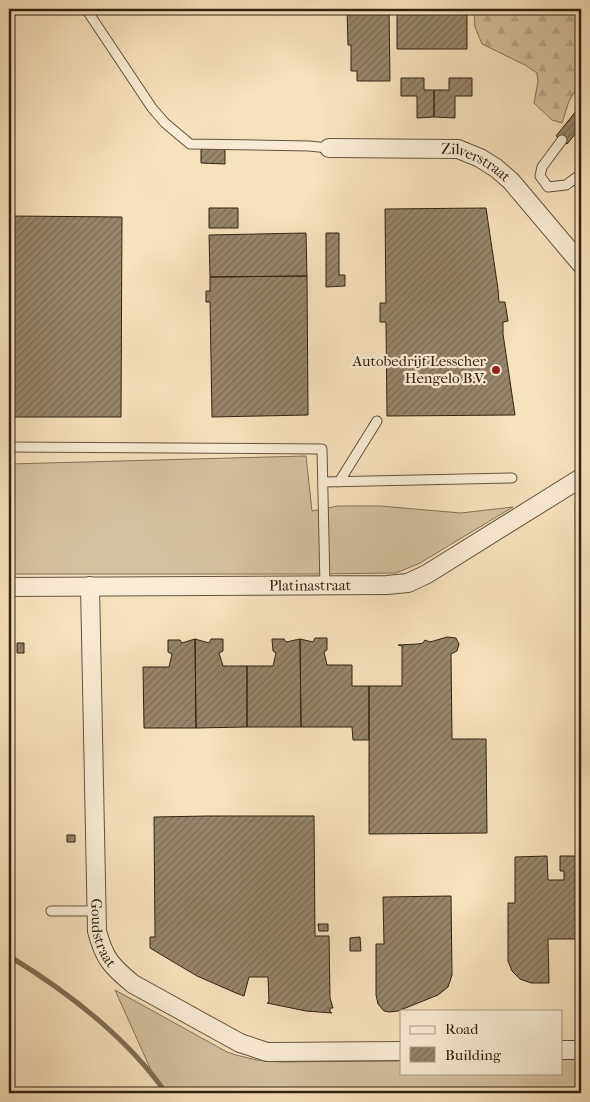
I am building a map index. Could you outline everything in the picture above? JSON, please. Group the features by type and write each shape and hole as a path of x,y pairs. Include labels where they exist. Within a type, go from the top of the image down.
{"street":[{"name":"Zilverstraat","path":"329,148 458,149 480,158 496,168 511,181 581,264"},
{"name":"Platinastraat","path":"9,587 387,586 408,583 427,574 581,478"},
{"name":"Goudstraat","path":"90,586 97,930 102,949 108,960 133,984 240,1043 266,1052 400,1051"},
{"path":"562,1050 581,1050"}],"lane":[{"path":"86,9 152,108 165,123 190,144 329,148"},
{"path":"562,140 542,167 540,176 548,187 566,186 581,174"},
{"path":"339,482 377,421"},
{"path":"9,447 322,449 325,586"},
{"path":"323,482 512,478"},
{"path":"50,911 97,911"}],"green space":[{"path":"474,9 581,9 581,81 569,101 562,123 552,120 534,103 538,82 537,73 482,44 475,27"},
{"path":"306,456 312,511 338,506 380,506 461,513 513,507 420,563 396,573 9,574 9,464"},
{"path":"581,499 581,571 576,571 575,503"},
{"path":"115,990 227,1052 257,1060 280,1062 400,1061 400,1074 562,1074 562,1059 581,1059 581,1093 166,1093 155,1079"}],"building":[{"path":"347,9 389,9 390,81 357,81 357,71 351,71 351,45 348,45"},
{"path":"397,9 467,9 467,49 397,49"},
{"path":"401,78 424,78 424,90 434,90 434,117 417,118 417,96 401,96"},
{"path":"449,78 472,78 472,96 455,96 455,118 434,117 434,90 449,90"},
{"path":"581,105 581,127 567,144 556,136"},
{"path":"201,147 225,148 225,164 201,163"},
{"path":"209,208 238,208 238,228 209,228"},
{"path":"486,208 499,302 505,302 508,321 503,322 503,334 515,415 387,416 386,322 380,322 380,303 386,303 385,209"},
{"path":"9,216 122,217 121,417 9,417"},
{"path":"306,233 307,276 210,277 209,235"},
{"path":"326,233 339,233 339,275 345,275 345,286 326,287"},
{"path":"307,276 308,415 212,417 210,302 206,302 206,291 210,291 210,277"},
{"path":"447,637 456,638 459,644 457,651 451,654 452,739 486,739 487,833 369,834 369,686 402,686 402,646 398,645 418,644 423,643 425,640 430,642"},
{"path":"315,638 327,638 327,650 324,652 327,665 352,665 352,686 369,686 369,740 353,740 352,727 301,727 300,639 313,642"},
{"path":"195,639 196,728 144,728 143,667 169,667 172,654 168,652 168,640 180,640 182,643"},
{"path":"195,639 209,643 211,639 223,639 223,651 219,653 223,666 247,666 247,727 196,728"},
{"path":"272,639 284,639 286,642 300,639 301,727 247,727 247,666 273,666 276,653 273,651"},
{"path":"17,643 24,643 24,653 17,653"},
{"path":"314,816 315,936 329,936 330,998 333,1008 330,1008 330,1012 332,1013 306,1011 267,1003 269,1002 268,977 249,977 244,996 197,976 150,948 150,937 155,937 154,817"},
{"path":"67,835 75,835 75,842 67,842"},
{"path":"547,856 548,880 564,880 564,871 560,871 560,856 581,856 581,939 548,939 549,983 531,983 520,979 512,971 508,961 508,903 515,903 515,857"},
{"path":"451,896 452,975 448,987 438,995 398,1011 389,1012 384,1011 378,1004 376,995 376,944 384,944 383,897"},
{"path":"318,924 328,924 328,931 319,931"},
{"path":"360,937 361,951 350,951 350,938"}],"waterway":[{"path":"9,956 53,985 95,1017 133,1053 166,1093"}],"place":[{"name":"Autobedrijf Lesscher Hengelo B.V.","path":"496,370"}]}
